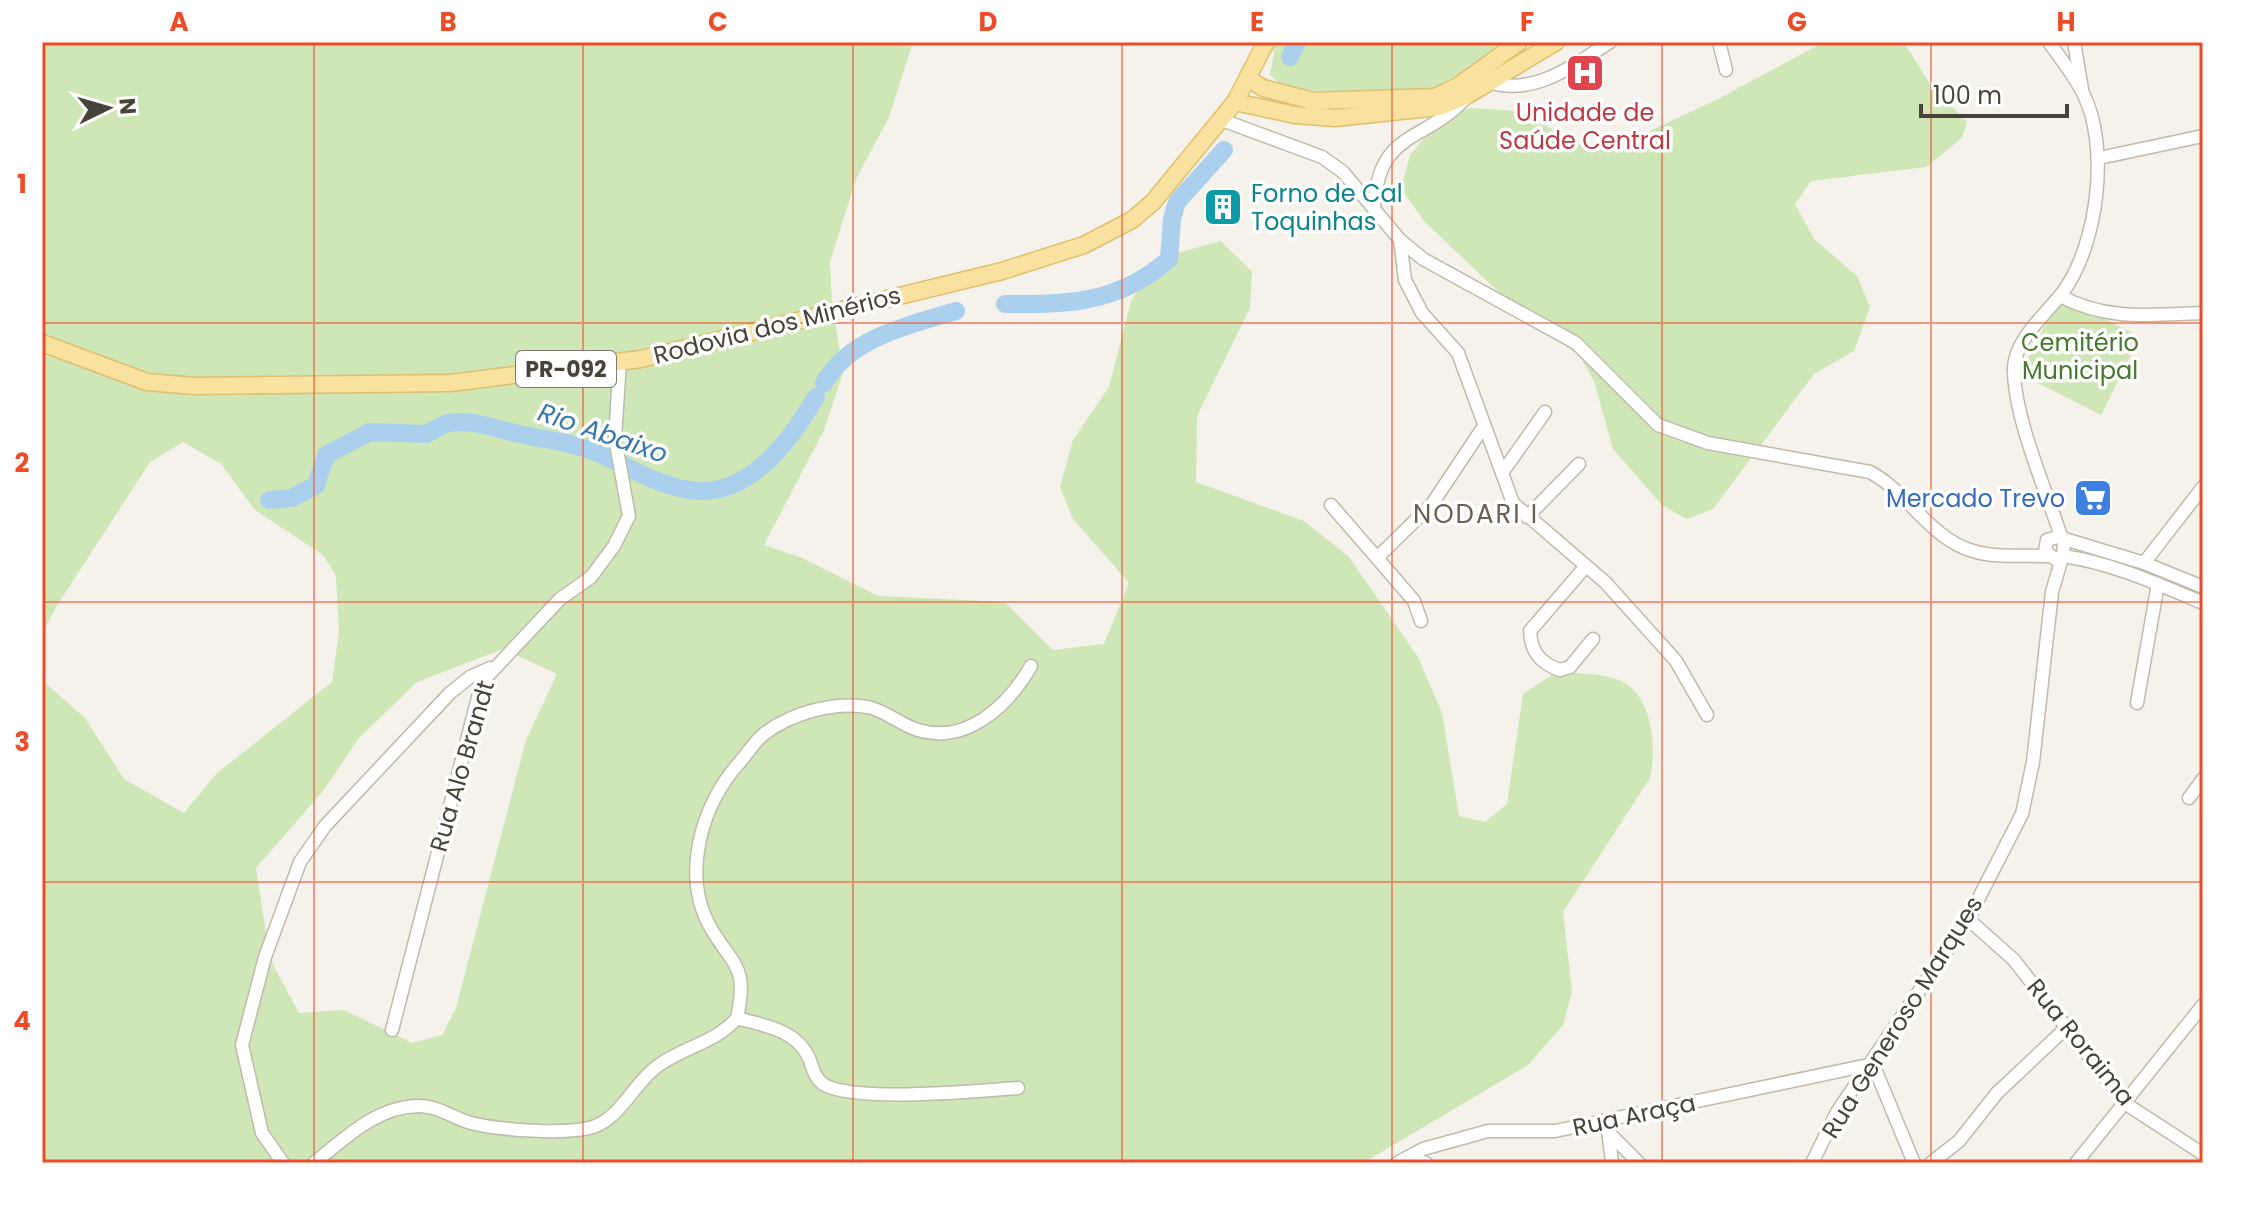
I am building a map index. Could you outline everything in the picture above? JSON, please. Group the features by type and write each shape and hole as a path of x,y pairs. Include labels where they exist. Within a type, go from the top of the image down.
{"main road":[{"name":"PR-092","path":"1249,79 1266,42"},
{"path":"1249,79 1263,88 1313,101 1435,97 1458,86 1519,42"},
{"path":"1235,102 1295,115 1335,118 1439,107 1468,95 1556,42"},
{"name":"Rodovia dos Minérios","path":"42,343 147,382 195,386 450,383 620,361 1002,271 1112,233 1153,202 1222,120 1249,79"}],"street":[{"path":"1489,82 1504,87 1562,74 1610,42"},
{"path":"1719,42 1726,70"},
{"path":"2049,42 2083,92"},
{"path":"2055,557 2056,540 2050,501 2023,418 2014,368 2033,328 2073,278 2084,253 2099,158 2096,131 2083,92 2074,42"},
{"path":"1374,207 1377,175 1392,149 1449,116 1468,95"},
{"path":"1222,120 1322,157 1343,172 1400,240 1423,259 1576,343 1658,425 1708,443 1870,472 1894,487 1952,543 1977,553 2086,559 2203,603"},
{"path":"2099,158 2203,136"},
{"path":"1400,240 1405,280 1422,313 1458,353 1513,503 1606,583 1676,661 1707,715"},
{"path":"2060,296 2085,309 2111,315 2203,313"},
{"name":"Rua Alo Brandt","path":"392,1030 482,682 560,599 591,577 614,546 629,516 615,438 620,361"},
{"path":"1502,473 1545,412"},
{"path":"1377,558 1432,504 1484,426"},
{"path":"1527,517 1579,464"},
{"path":"2144,563 2203,487"},
{"path":"1331,505 1414,601 1421,621"},
{"path":"2055,557 2044,545 2056,540"},
{"path":"2014,555 2056,540 2144,563 2203,587"},
{"name":"Rua Generoso Marques","path":"1812,1163 1837,1112 1873,1064 1968,919 2013,833 2028,793 2055,557"},
{"path":"1586,566 1530,631 1531,646 1550,667 1560,670 1570,667 1593,639"},
{"path":"2137,703 2158,584"},
{"path":"283,1163 262,1133 242,1045 265,957 300,862 325,826 450,693 470,677 496,665"},
{"path":"314,1163 359,1126 417,1106 433,1108 473,1123 560,1130 595,1126 610,1116 652,1069 717,1036 737,1018 741,975 726,947 712,930 695,890 695,869 709,810 725,779 764,734 804,714 851,705 873,708 917,730 934,734 970,728 1013,691 1031,666"},
{"path":"2189,798 2203,779"},
{"name":"Rua Roraima","path":"1968,919 2014,960 2126,1104 2203,1154"},
{"path":"2076,1163 2203,1005"},
{"path":"737,1018 792,1036 808,1056 815,1077 833,1088 864,1093 1018,1088"},
{"path":"1931,1163 1959,1141 1997,1093 2065,1029"},
{"path":"1873,1064 1914,1163"},
{"name":"Rua Araça","path":"1402,1160 1423,1149 1488,1131 1540,1133 1609,1128 1873,1064"},
{"path":"1609,1128 1612,1163"},
{"path":"1609,1128 1639,1163"},
{"path":"1402,1160 1426,1163"}],"green space":[{"path":"42,42 913,42 889,117 856,179 830,262 832,303 843,373 824,430 764,545 800,557 878,596 1005,602 1053,650 1104,644 1129,583 1073,519 1060,487 1073,440 1109,387 1131,301 1156,259 1221,241 1252,272 1250,308 1197,416 1196,482 1304,521 1349,557 1418,657 1442,713 1459,816 1485,822 1507,804 1523,694 1558,671 1607,676 1632,688 1640,698 1650,724 1652,766 1650,778 1563,912 1572,992 1563,1025 1528,1065 1363,1163 42,1163 42,680 85,718 124,779 184,813 216,774 332,682 339,632 336,576 323,555 255,510 221,464 183,442 150,462 56,607 42,634","holes":["503,649 557,674 526,740 456,1008 442,1035 412,1043 344,1010 299,1013 270,959 256,868 323,791 359,738 417,682"]},
{"path":"1271,42 1507,42 1445,90 1350,95 1283,87 1270,74 1274,53"},
{"path":"1824,42 1904,42 1931,86 1967,122 1962,138 1926,167 1811,181 1795,204 1814,239 1857,276 1870,307 1854,351 1814,374 1713,509 1687,519 1662,505 1613,449 1594,381 1579,355 1531,323 1425,222 1401,189 1410,155 1442,117 1470,108 1518,111 1581,145 1607,151 1718,99"},
{"name":"Cemitério Municipal","path":"2060,296 2140,337 2101,415 2020,374"}],"waterway":[{"name":"Rio Abaixo","path":"1290,57 1297,42"},
{"name":"Rio Abaixo","path":"1005,304 1050,304 1092,298 1112,293 1150,274 1169,259 1172,219 1177,202 1224,150"},
{"name":"Rio Abaixo","path":"824,383 835,368 865,344 900,328 956,311"},
{"name":"Rio Abaixo","path":"269,500 292,498 316,485 326,455 370,432 426,434 447,423 461,422 573,445 664,484 690,490 711,490 730,485 765,463 794,431 816,397"}],"place":[{"name":"Unidade de Saúde Central","path":"1585,73"},
{"name":"Forno de Cal Toquinhas","path":"1223,207"},
{"name":"Mercado Trevo","path":"2093,498"}],"district":[{"name":"NODARI I","path":"1476,514"}]}
